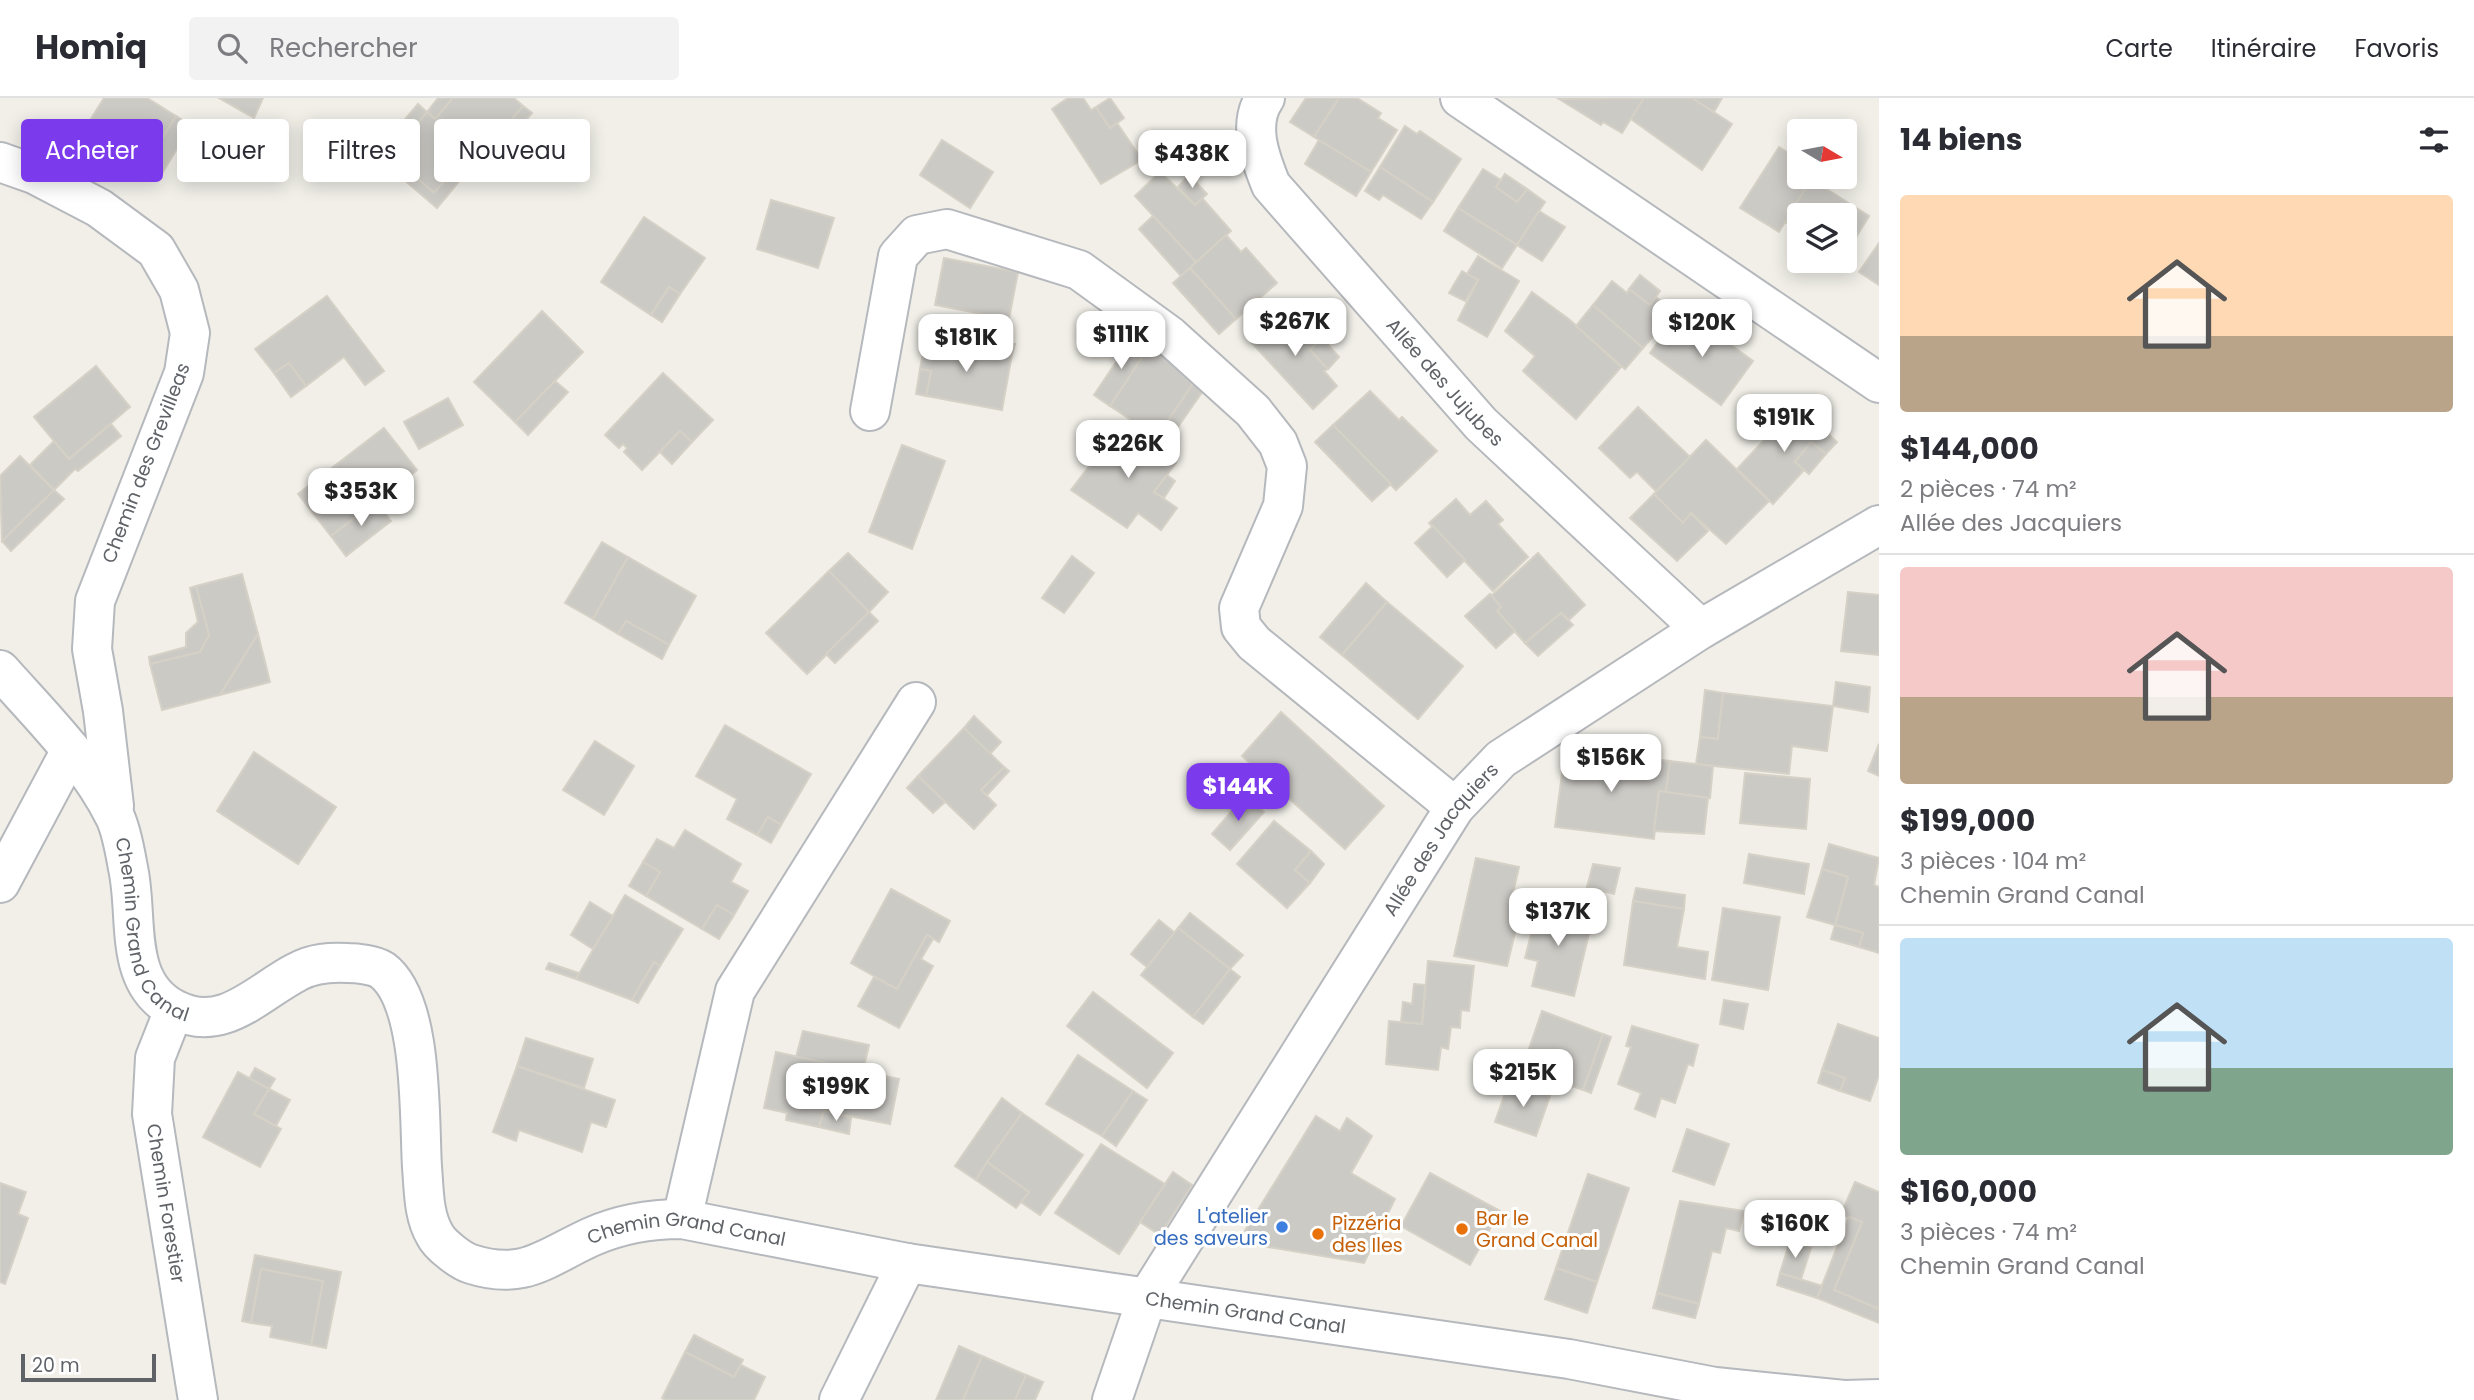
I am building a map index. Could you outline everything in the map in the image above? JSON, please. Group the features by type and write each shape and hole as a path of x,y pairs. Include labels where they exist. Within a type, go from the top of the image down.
{"street":[{"name":"Allée des Jujubes","path":"1265,98 1258,109 1257,148 1271,186 1481,424 1700,629"},
{"path":"1460,98 1879,383"},
{"name":"Chemin des Grevilleas","path":"0,162 34,174 99,208 156,250 179,290 190,333 184,373 95,601 92,649 103,711 116,819"},
{"path":"870,411 898,256 917,235 947,229 1079,270 1170,336 1253,411 1279,443 1286,466 1283,506 1246,587 1240,608 1241,627 1254,643 1455,807"},
{"name":"Allée des Jacquiers","path":"1112,1400 1147,1298 1455,807 1501,759 1700,629 1879,525"},
{"name":"Chemin Grand Canal","path":"0,670 71,750 116,819 129,871 137,960 149,989 174,1010 193,1017 220,1016 249,1004 299,971 327,962 355,963 381,970 400,992 412,1030 425,1204 435,1237 467,1263 501,1272 530,1269 591,1237 620,1226 652,1219 682,1219 906,1262 1569,1359 1715,1387 1844,1400 1879,1399"},
{"path":"682,1219 735,991 916,702"},
{"path":"0,883 71,750"},
{"name":"Chemin Forestier","path":"174,1010 155,1058 152,1114 198,1400"},
{"path":"839,1400 906,1262"}],"building":[{"path":"104,98 147,98 176,116 163,137 163,119 91,119"},
{"path":"219,98 263,98 254,118"},
{"path":"438,98 453,98 435,119 427,112"},
{"path":"453,98 514,98 523,106 512,119 435,119"},
{"path":"1068,98 1083,98 1091,110 1096,107 1110,128 1117,123 1142,160 1101,184 1052,109"},
{"path":"1110,98 1124,118 1110,128 1096,107"},
{"path":"1306,98 1339,98 1314,137 1290,122"},
{"path":"1339,98 1357,98 1381,113 1378,118 1397,130 1371,172 1314,137"},
{"path":"1644,98 1622,133 1603,122 1601,125 1559,99"},
{"path":"1644,98 1692,98 1732,124 1702,170 1631,119"},
{"path":"1692,98 1722,98 1714,112"},
{"path":"418,104 427,112 420,120 405,119"},
{"path":"523,106 532,113 527,119 512,119"},
{"path":"427,112 435,119 434,182 443,182 434,193 420,181 420,120"},
{"path":"176,116 181,119 177,119 177,148 163,172 163,137"},
{"path":"1405,126 1417,134 1420,131 1461,159 1433,202 1380,167"},
{"path":"942,140 993,172 970,208 920,175"},
{"path":"1319,140 1371,172 1356,196 1305,164"},
{"path":"1779,147 1787,152 1787,189 1806,189 1797,203 1787,203 1787,219 1779,232 1740,208"},
{"path":"1380,167 1433,202 1421,219 1383,195 1379,200 1365,191"},
{"path":"1483,169 1501,180 1496,187 1517,202 1527,189 1545,202 1517,245 1458,208"},
{"path":"1160,172 1195,205 1202,198 1231,231 1196,262 1135,196"},
{"path":"1505,174 1527,189 1517,202 1496,187"},
{"path":"1189,175 1207,194 1195,205 1178,187"},
{"path":"420,181 434,193 443,182 459,182 437,208 407,182"},
{"path":"1805,189 1827,189 1849,203 1796,203"},
{"path":"771,200 834,218 818,268 757,249"},
{"path":"1458,208 1517,245 1502,268 1444,231"},
{"path":"1857,208 1869,216 1857,236"},
{"path":"1539,211 1565,227 1542,261 1517,245"},
{"path":"1153,216 1196,262 1181,276 1139,229"},
{"path":"644,217 705,258 680,294 669,287 651,315 601,282"},
{"path":"1226,235 1241,252 1246,248 1277,283 1236,319 1190,268"},
{"path":"1879,243 1879,285 1859,272"},
{"path":"1478,256 1519,281 1487,337 1458,320 1478,280 1467,274"},
{"path":"944,258 1018,272 1009,319 935,305"},
{"path":"1190,268 1236,319 1219,334 1173,283"},
{"path":"1462,271 1478,280 1465,301 1449,293"},
{"path":"1640,275 1660,291 1650,305 1629,289"},
{"path":"1612,281 1627,293 1629,289 1650,305 1656,297 1673,313 1643,348 1593,305"},
{"path":"669,287 680,294 662,322 651,315"},
{"path":"1532,292 1570,320 1621,367 1576,419 1523,371 1535,356 1505,331"},
{"path":"327,296 384,371 365,385 344,357 306,386 289,363 274,373 255,349"},
{"path":"1593,305 1643,348 1625,369 1576,326"},
{"path":"1286,310 1317,343 1310,350 1328,369 1324,371 1337,386 1313,409 1251,342"},
{"path":"542,311 583,352 515,422 474,382"},
{"path":"1679,313 1714,339 1717,335 1753,361 1721,405 1650,353"},
{"path":"929,327 1015,344 1012,354 926,338"},
{"path":"1133,337 1149,347 1110,406 1094,395"},
{"path":"926,338 1012,354 1002,410 926,396 931,371 920,369"},
{"path":"1322,338 1339,357 1328,369 1310,350"},
{"path":"1149,347 1196,379 1157,437 1110,406"},
{"path":"289,363 306,386 291,397 274,373"},
{"path":"96,366 130,407 69,459 34,417"},
{"path":"920,369 931,371 926,396 916,394"},
{"path":"663,373 713,420 692,442 680,431 642,470 624,452 627,448 623,444 619,448 605,435"},
{"path":"1196,379 1207,385 1166,444 1157,437"},
{"path":"555,381 568,392 528,435 515,422"},
{"path":"1370,391 1399,420 1402,417 1437,451 1396,490 1333,425"},
{"path":"448,398 463,425 419,449 404,422"},
{"path":"1797,405 1837,442 1826,454 1811,442 1795,462 1804,470 1773,504 1737,469"},
{"path":"1638,407 1690,457 1656,491 1637,472 1630,478 1599,448"},
{"path":"1122,423 1176,463 1154,492 1177,508 1161,530 1138,513 1127,528 1071,490"},
{"path":"111,424 121,436 78,471 75,469 54,490 30,465 54,441 69,459"},
{"path":"1333,425 1391,484 1372,501 1315,442"},
{"path":"384,428 417,470 331,536 298,494"},
{"path":"680,431 692,442 672,464 660,452"},
{"path":"1706,440 1769,501 1726,544 1691,513 1683,523 1654,494"},
{"path":"1811,442 1826,454 1809,474 1795,462"},
{"path":"902,445 945,461 912,549 869,532"},
{"path":"20,456 54,490 2,541 0,476"},
{"path":"1167,475 1175,481 1164,498 1154,492"},
{"path":"54,490 64,499 11,551 2,541"},
{"path":"1654,494 1683,523 1691,513 1708,531 1677,561 1630,518"},
{"path":"1456,499 1470,515 1486,501 1503,520 1498,524 1528,557 1493,591 1429,523"},
{"path":"376,501 391,521 346,556 331,536"},
{"path":"1433,526 1465,560 1447,577 1415,543"},
{"path":"602,542 628,557 593,619 565,603"},
{"path":"848,553 888,592 869,612 829,571"},
{"path":"1538,553 1585,605 1569,620 1561,613 1525,643 1497,611 1501,607 1491,596"},
{"path":"1072,556 1094,573 1064,613 1042,598"},
{"path":"628,557 696,596 669,645 626,621 618,634 593,619"},
{"path":"829,571 869,612 807,674 766,633"},
{"path":"242,574 258,634 220,695 162,710 150,664 200,652 209,635 196,586"},
{"path":"1366,583 1387,602 1342,655 1320,637"},
{"path":"196,586 209,635 200,652 150,664 149,657 186,647 186,633 198,622 190,588"},
{"path":"1848,592 1879,595 1879,655 1841,651"},
{"path":"1490,594 1501,607 1497,611 1515,631 1496,648 1465,616"},
{"path":"1387,602 1463,666 1418,719 1342,655"},
{"path":"869,612 878,621 835,663 826,654"},
{"path":"1561,613 1573,625 1538,656 1525,643"},
{"path":"626,621 669,645 662,659 618,634"},
{"path":"258,634 270,682 220,695"},
{"path":"1836,682 1870,687 1868,712 1833,706"},
{"path":"1705,690 1723,693 1718,739 1700,737"},
{"path":"1723,693 1833,706 1827,751 1792,746 1789,774 1696,764 1700,737 1718,739"},
{"path":"1281,712 1384,806 1345,849 1242,756"},
{"path":"974,716 1001,742 990,754 964,728"},
{"path":"725,725 811,774 781,825 768,817 757,835 727,819 737,799 696,776"},
{"path":"964,728 1004,767 981,790 996,805 974,829 918,776"},
{"path":"595,741 634,766 604,815 563,790"},
{"path":"1879,744 1879,776 1868,771"},
{"path":"1565,751 1670,761 1666,792 1659,791 1654,839 1555,827"},
{"path":"254,752 336,807 298,864 217,811"},
{"path":"1670,761 1713,766 1710,798 1666,792"},
{"path":"1004,767 1009,771 987,795 981,790"},
{"path":"1745,773 1810,779 1806,829 1740,823"},
{"path":"918,776 945,802 933,813 907,788"},
{"path":"1659,791 1708,798 1704,834 1654,831"},
{"path":"1245,796 1264,812 1230,850 1212,834"},
{"path":"768,817 781,825 771,843 757,835"},
{"path":"1274,821 1311,851 1295,870 1310,883 1287,908 1237,864"},
{"path":"685,830 741,864 731,882 748,891 734,915 717,905 702,929 646,896 660,872 643,862 657,839 674,848"},
{"path":"1829,844 1879,858 1874,885 1879,887 1879,953 1859,947 1863,933 1835,925 1848,877 1822,869"},
{"path":"1311,851 1324,864 1310,883 1295,870"},
{"path":"1749,854 1809,864 1804,894 1744,883"},
{"path":"1476,858 1519,867 1513,893 1524,895 1507,966 1454,956"},
{"path":"643,862 660,872 646,896 629,886"},
{"path":"1593,864 1620,868 1614,894 1587,887"},
{"path":"1822,869 1848,877 1835,925 1807,917"},
{"path":"1636,888 1685,895 1684,909 1633,901"},
{"path":"891,889 950,921 939,942 927,935 897,989 851,963"},
{"path":"1542,890 1597,903 1593,917 1539,904"},
{"path":"625,895 683,929 660,966 654,962 632,1000 576,979"},
{"path":"1633,901 1684,909 1677,947 1708,952 1705,979 1624,965"},
{"path":"590,902 613,916 593,949 571,935"},
{"path":"1539,904 1593,917 1574,996 1532,986 1538,961 1525,958"},
{"path":"717,905 734,915 719,939 702,929"},
{"path":"1723,908 1780,917 1768,990 1712,980"},
{"path":"1190,913 1243,955 1230,969 1178,928"},
{"path":"1159,920 1175,933 1147,967 1131,954"},
{"path":"1835,925 1863,933 1859,947 1831,939"},
{"path":"1178,928 1230,969 1193,1017 1141,975"},
{"path":"927,935 933,939 921,959 933,966 899,1028 858,1006 874,977 897,989"},
{"path":"1428,961 1474,966 1469,1011 1461,1010 1460,1028 1451,1027 1448,1049 1441,1047 1438,1070 1386,1064 1389,1021 1422,1024"},
{"path":"654,962 660,966 638,1003 632,1000"},
{"path":"549,963 579,973 576,979 546,969"},
{"path":"1230,969 1240,977 1203,1024 1193,1017"},
{"path":"1414,984 1425,985 1422,1024 1401,1022 1403,1002 1412,1004"},
{"path":"1093,992 1173,1053 1147,1088 1067,1026"},
{"path":"1724,1000 1748,1004 1743,1029 1720,1024"},
{"path":"1542,1011 1603,1034 1583,1090 1522,1069"},
{"path":"1838,1024 1879,1038 1879,1075 1870,1101 1840,1091 1845,1078 1822,1070"},
{"path":"1632,1026 1698,1045 1693,1066 1688,1064 1675,1103 1661,1098 1655,1117 1635,1109 1641,1093 1618,1084 1631,1047 1626,1046"},
{"path":"803,1031 869,1045 863,1071 796,1057"},
{"path":"1603,1034 1611,1037 1591,1093 1583,1090"},
{"path":"526,1038 593,1059 584,1088 517,1066"},
{"path":"776,1052 899,1079 890,1124 824,1111 819,1127 786,1120 787,1113 764,1108"},
{"path":"1078,1055 1133,1091 1102,1136 1046,1104"},
{"path":"517,1066 615,1100 606,1127 591,1122 582,1152 519,1130 516,1141 493,1132"},
{"path":"255,1068 275,1079 269,1089 249,1079"},
{"path":"1822,1070 1845,1078 1840,1091 1818,1083"},
{"path":"238,1072 269,1089 254,1114 281,1129 260,1167 203,1137"},
{"path":"1509,1082 1550,1096 1536,1136 1495,1122"},
{"path":"269,1089 290,1100 276,1126 254,1114"},
{"path":"1133,1091 1147,1100 1116,1146 1102,1136"},
{"path":"1002,1098 1022,1113 976,1180 955,1166"},
{"path":"824,1111 851,1118 849,1134 819,1127"},
{"path":"1022,1113 1083,1155 1040,1215 1021,1202 1029,1192 987,1162"},
{"path":"1316,1116 1340,1131 1347,1118 1372,1136 1351,1173 1395,1199 1364,1263 1238,1242"},
{"path":"1687,1129 1729,1144 1714,1185 1673,1171"},
{"path":"1101,1144 1165,1184 1119,1254 1055,1213"},
{"path":"987,1162 1029,1192 1016,1208 976,1180"},
{"path":"1173,1172 1192,1185 1160,1235 1140,1222"},
{"path":"1430,1173 1500,1211 1470,1265 1401,1226"},
{"path":"1588,1174 1629,1188 1597,1282 1556,1268"},
{"path":"1855,1182 1879,1192 1879,1309 1834,1290 1862,1222 1841,1214"},
{"path":"0,1183 26,1192 18,1214 28,1218 5,1284 0,1282"},
{"path":"1680,1201 1744,1211 1739,1231 1726,1228 1720,1253 1712,1251 1699,1304 1657,1293"},
{"path":"1849,1217 1862,1222 1834,1290 1879,1309 1879,1323 1817,1298"},
{"path":"1790,1241 1811,1248 1801,1279 1780,1273"},
{"path":"255,1255 341,1272 326,1348 311,1345 323,1281 261,1269 251,1323 242,1321"},
{"path":"1556,1268 1597,1282 1587,1313 1545,1299"},
{"path":"261,1269 323,1281 311,1345 270,1337 272,1326 251,1323"},
{"path":"1780,1273 1822,1286 1817,1298 1777,1285"},
{"path":"1657,1293 1699,1304 1695,1318 1653,1308"},
{"path":"694,1335 743,1360 734,1377 685,1352"},
{"path":"959,1346 982,1356 963,1400 936,1400"},
{"path":"685,1352 734,1377 741,1365 765,1377 754,1400 662,1398"},
{"path":"982,1356 1026,1375 1015,1400 963,1400"},
{"path":"1026,1375 1043,1382 1035,1400 1015,1400"}],"place":[{"name":"L'atelier des saveurs","path":"1282,1227"},
{"name":"Bar le Grand Canal","path":"1462,1229"},
{"name":"Pizzéria des Iles","path":"1318,1234"}]}
